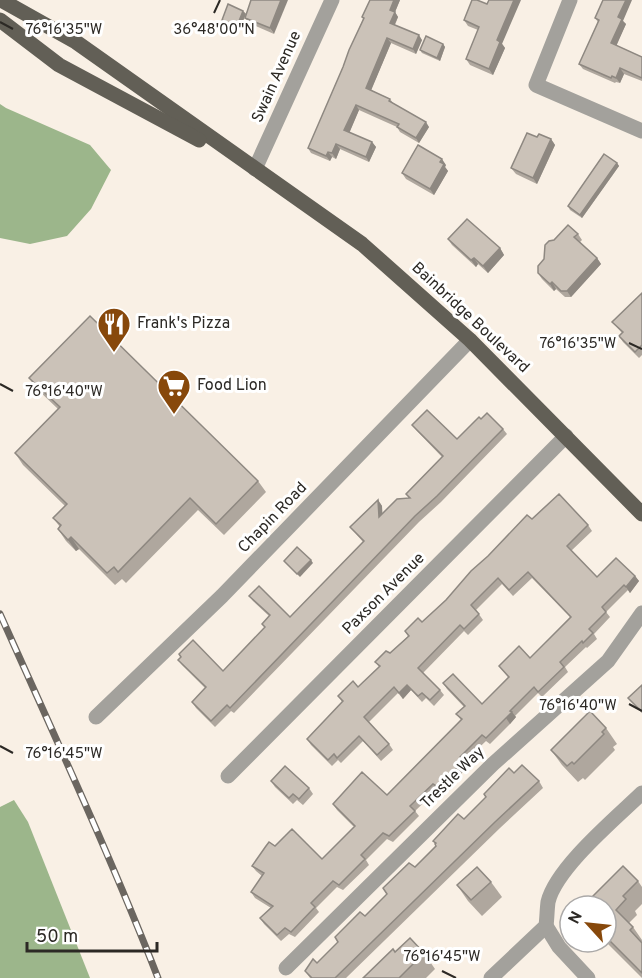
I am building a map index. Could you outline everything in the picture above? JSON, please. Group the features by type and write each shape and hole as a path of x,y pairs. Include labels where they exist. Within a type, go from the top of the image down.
{"main road":[{"name":"Bainbridge Boulevard","path":"1,0 76,42 362,244 470,340 642,514"},
{"name":"Bainbridge Boulevard","path":"0,20 59,65 255,169"}],"street":[{"name":"Swain Avenue","path":"255,169 332,0"},
{"path":"570,0 536,85 642,131"},
{"name":"Chapin Road","path":"96,717 246,571 470,340"},
{"name":"Paxson Avenue","path":"228,776 566,436"},
{"name":"Trestle Way","path":"286,968 493,764 608,661 642,613"},
{"path":"588,978 559,947 546,926 548,901 558,880 577,856 642,793"},
{"path":"491,978 546,926"}],"green space":[{"path":"0,104 90,145 111,170 91,209 67,236 30,244 0,238"},
{"path":"14,800 28,822 90,978 0,978 0,807"}],"building":[{"path":"251,0 281,0 270,28 245,18"},
{"path":"370,0 394,0 390,10 395,12 390,23 419,35 413,49 387,38 366,88 390,99 389,101 426,122 416,138 397,127 399,124 356,105 344,130 372,142 366,157 336,144 332,153 328,152 326,156 308,148"},
{"path":"472,0 487,4 489,0 514,0 497,40 500,42 489,69 466,59 479,27 464,20"},
{"path":"603,0 626,0 618,17 622,19 611,43 642,57 642,78 620,68 616,78 612,76 611,78 579,64 599,20 595,18"},
{"path":"228,4 243,11 237,26 222,20"},
{"path":"426,36 443,44 437,58 420,50"},
{"path":"527,133 537,137 539,134 551,139 533,178 511,168"},
{"path":"418,145 442,159 440,162 444,164 430,189 402,173"},
{"path":"604,154 617,163 580,215 568,206"},
{"path":"467,219 500,248 483,266 474,258 471,260 448,239"},
{"path":"568,225 578,234 574,237 597,258 567,291 561,291 538,273 538,266 544,259 545,245 554,240"},
{"path":"642,293 642,345 635,352 619,336 623,332 612,322"},
{"path":"90,316 258,481 216,524 190,498 118,572 114,567 107,573 71,537 68,540 58,529 61,525 53,518 67,504 15,453 60,407 29,378"},
{"path":"427,410 457,439 479,417 481,419 487,413 503,429 415,516 230,708 227,705 211,721 192,702 206,687 178,660 181,657 179,654 193,640 223,671 265,627 262,624 270,615 249,596 259,586 290,617 364,541 350,527 378,500 379,517 397,499 410,498 406,494 443,456 412,425"},
{"path":"559,494 588,525 567,546 597,577 616,558 635,576 626,587 624,585 602,607 606,612 589,629 593,633 560,662 564,667 538,692 534,687 486,738 482,735 460,757 464,761 438,787 433,784 410,806 415,811 389,836 383,833 361,855 365,859 339,885 333,881 311,903 315,907 291,932 285,928 277,935 260,918 273,906 251,892 264,873 252,866 269,842 275,846 292,829 322,859 355,826 333,804 362,772 387,795 462,719 456,714 465,706 443,683 453,674 482,704 509,677 499,666 519,646 530,658 571,617 528,572 509,590 498,578 471,605 479,614 464,629 460,625 418,668 440,690 430,700 422,693 418,696 407,685 399,693 394,687 364,717 389,744 377,755 359,736 337,758 334,754 328,760 307,739 343,701 338,696 353,681 358,687 380,666 375,662 386,651 390,653 409,636 405,631 418,618 422,622 527,515 532,519"},
{"path":"297,547 311,560 297,574 284,561"},
{"path":"642,685 642,712 628,698"},
{"path":"590,711 606,728 602,732 604,734 574,764 572,762 567,766 551,750"},
{"path":"522,765 539,781 335,978 312,978 305,971 313,959 317,963 338,942 335,937 360,912 365,916 387,894 383,888 409,863 415,867 436,846 433,841 458,814 464,819 486,797 484,794 509,768 514,773"},
{"path":"285,766 309,788 299,799 293,794 289,798 271,781"},
{"path":"623,866 638,881 623,896 626,899 618,908 618,894 595,894"},
{"path":"477,867 491,882 471,900 457,885"},
{"path":"618,912 633,927 630,930 642,943 642,973 618,949"},
{"path":"410,938 424,953 399,978 363,978 393,949 395,952"}],"railway":[{"path":"0,614 101,841 158,978"}],"place":[{"name":"Frank's Pizza","path":"114,353"},
{"name":"Food Lion","path":"174,415"}]}
